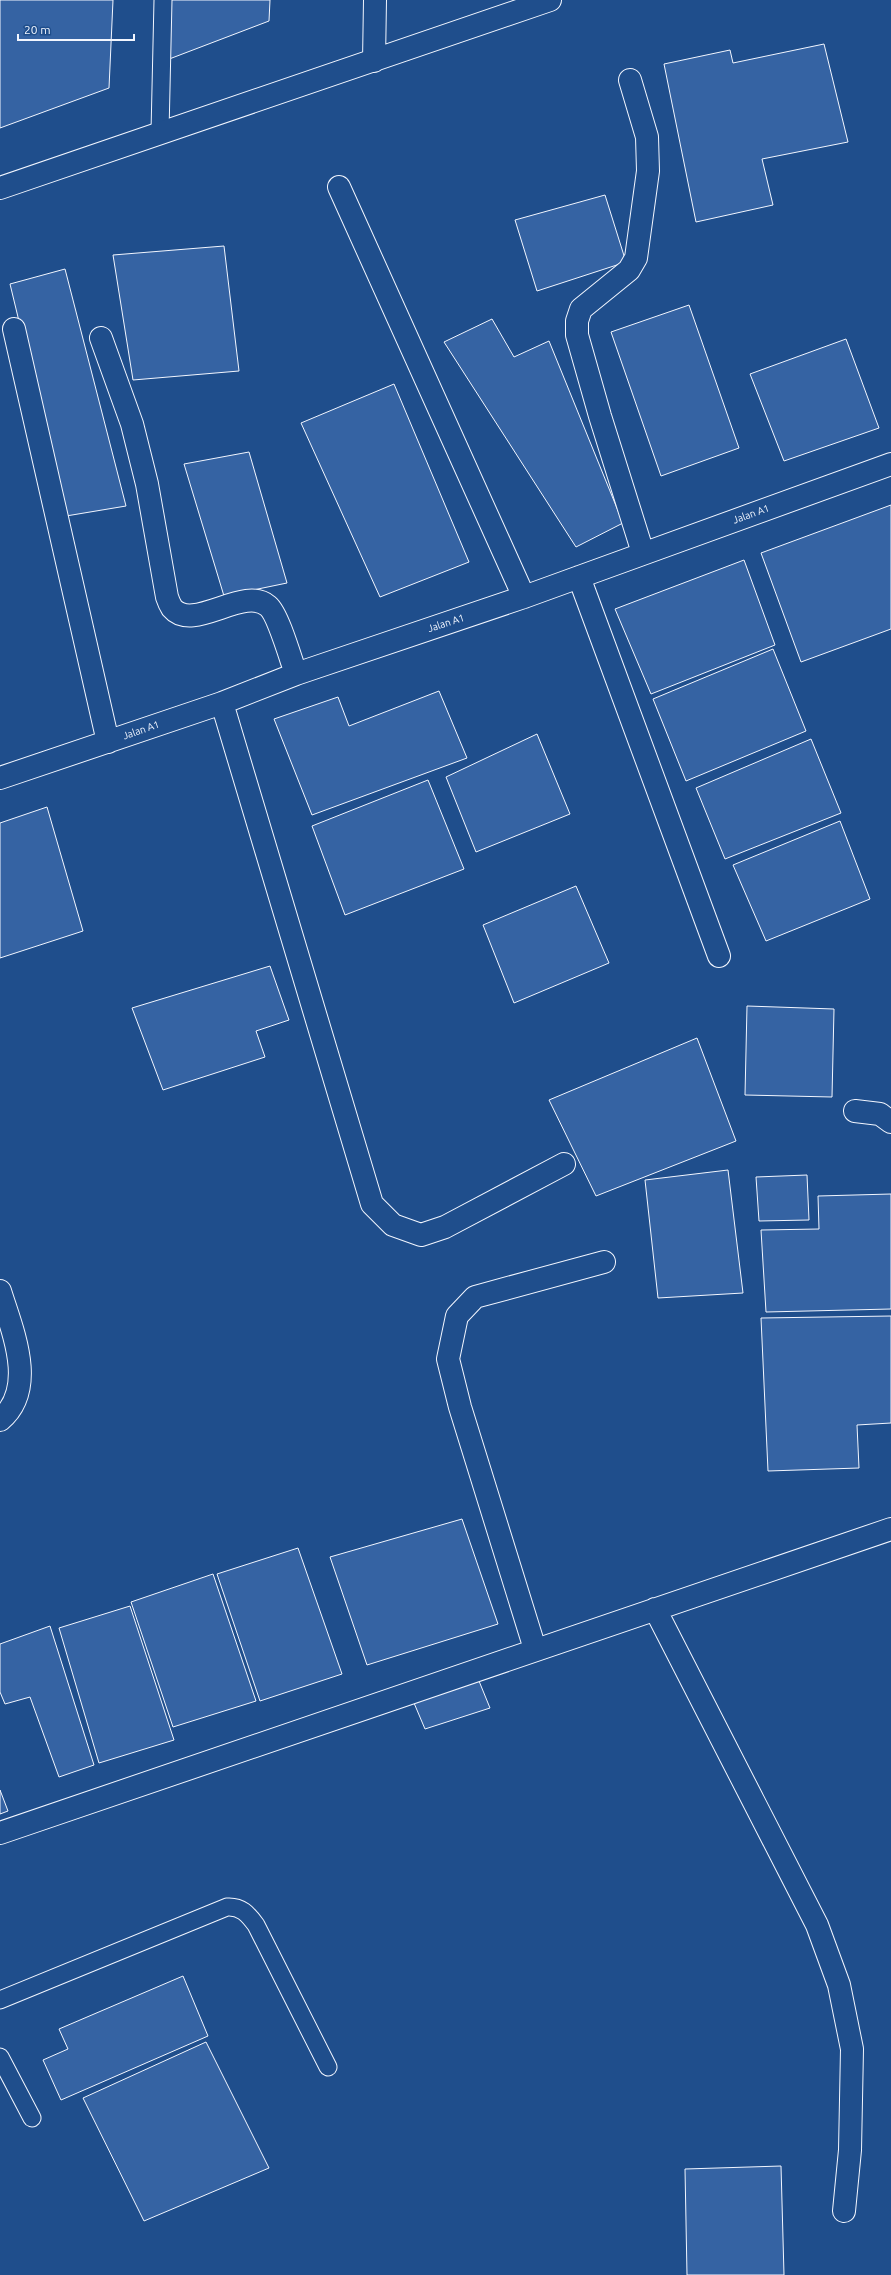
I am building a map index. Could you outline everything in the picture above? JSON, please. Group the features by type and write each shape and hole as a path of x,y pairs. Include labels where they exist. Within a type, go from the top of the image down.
{"street":[{"path":"374,61 375,0"},
{"path":"0,188 160,132 374,61 550,0"},
{"path":"630,80 647,137 648,171 636,258 629,270 581,308 577,321 577,336 600,416 644,553"},
{"path":"339,188 524,598"},
{"path":"14,329 108,742"},
{"path":"101,338 132,424 147,484 167,597 172,608 183,615 196,615 247,601 258,601 269,606 275,615 296,674"},
{"name":"Jalan A1","path":"0,778 222,702 296,674 524,598 891,464"},
{"path":"579,577 720,956"},
{"path":"222,702 372,1204 393,1225 421,1235 445,1227 564,1164"},
{"path":"855,1111 880,1114 891,1122"},
{"path":"535,1649 460,1407 448,1358 457,1316 475,1297 604,1262"},
{"path":"0,1291 16,1346 20,1375 19,1394 8,1414 0,1420"},
{"path":"0,1833 535,1649 891,1529"},
{"path":"655,1609 817,1926 839,1985 852,2049 850,2150 844,2211"}],"lane":[{"path":"160,132 163,0"},
{"path":"0,2000 227,1907 235,1906 247,1913 256,1925 328,2067"},
{"path":"0,2057 32,2118"}],"building":[{"path":"0,0 113,0 109,88 0,128"},
{"path":"166,0 270,0 269,21 164,61"},
{"path":"824,44 848,142 762,159 773,205 696,222 664,64 730,50 733,63"},
{"path":"605,195 626,262 537,291 515,220"},
{"path":"224,246 239,371 133,380 113,255"},
{"path":"65,269 126,506 66,516 10,284"},
{"path":"689,305 739,448 661,476 611,332"},
{"path":"492,319 514,357 549,341 623,523 576,547 444,342"},
{"path":"846,339 879,428 784,461 750,374"},
{"path":"394,384 469,562 380,597 301,423"},
{"path":"249,452 287,583 224,596 184,464"},
{"path":"891,505 891,629 801,662 761,553"},
{"path":"744,560 775,645 651,694 615,609"},
{"path":"773,649 806,731 686,781 653,699"},
{"path":"439,691 467,758 312,815 274,719 338,697 349,726"},
{"path":"537,734 570,814 476,852 446,777"},
{"path":"811,739 841,813 725,859 696,788"},
{"path":"428,780 464,869 345,915 312,826"},
{"path":"47,807 83,931 0,958 0,823"},
{"path":"840,821 870,899 766,941 733,865"},
{"path":"576,886 609,963 514,1003 483,925"},
{"path":"270,966 289,1020 256,1031 265,1057 163,1090 132,1008"},
{"path":"747,1006 834,1009 832,1097 745,1095"},
{"path":"697,1038 736,1141 596,1196 549,1100"},
{"path":"728,1170 743,1293 658,1298 645,1180"},
{"path":"807,1175 809,1220 759,1221 756,1177"},
{"path":"891,1194 891,1309 766,1312 761,1230 819,1229 818,1196"},
{"path":"891,1316 891,1423 857,1425 859,1468 768,1471 761,1318"},
{"path":"462,1519 498,1624 367,1665 330,1557"},
{"path":"298,1548 342,1674 260,1701 217,1574"},
{"path":"213,1574 256,1701 173,1727 131,1602"},
{"path":"130,1606 174,1740 99,1763 59,1628"},
{"path":"50,1626 94,1765 59,1777 30,1697 5,1704 0,1692 0,1644"},
{"path":"479,1681 490,1708 425,1729 414,1703"},
{"path":"0,1790 8,1811 0,1814"},
{"path":"183,1976 208,2036 61,2100 43,2060 68,2049 59,2029"},
{"path":"206,2042 269,2168 144,2221 83,2098"},
{"path":"781,2166 784,2275 687,2275 685,2169"}]}
